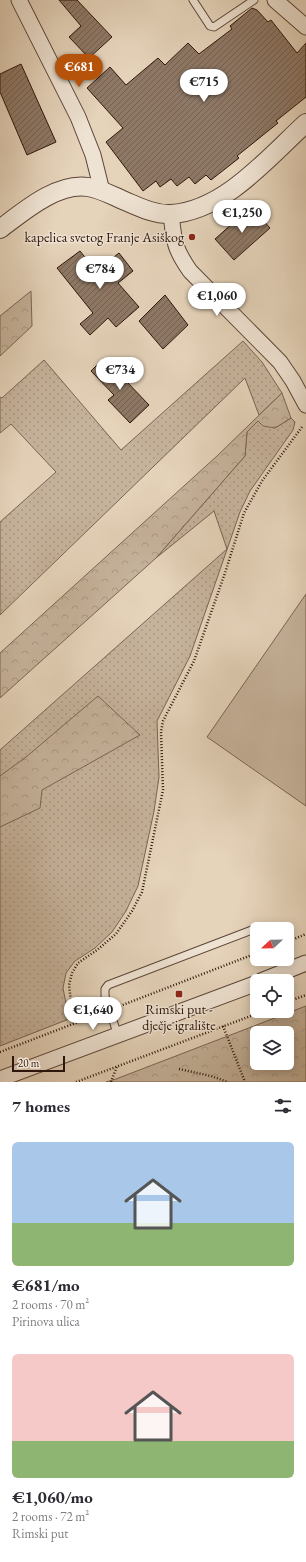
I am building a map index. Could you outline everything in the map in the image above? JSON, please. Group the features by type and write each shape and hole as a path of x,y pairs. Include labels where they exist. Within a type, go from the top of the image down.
{"street":[{"path":"19,0 78,117 93,155 102,191"},
{"path":"275,0 306,27"},
{"path":"0,229 44,198 67,188 87,186 159,214 171,214 205,206 241,184 306,123"},
{"path":"171,214 174,244 179,255 190,271 280,362 293,381 306,405"},
{"path":"278,974 306,963"},
{"path":"0,1080 250,985"}],"lane":[{"path":"193,0 210,26 214,27 254,0"},
{"path":"118,1036 105,996 105,989 108,985 250,931"}],"path":[{"path":"80,1022 71,1001 69,985 72,973 78,963 116,934 132,911 142,892 163,790 161,732 163,722 194,661 225,573 244,513 262,481 302,427"},
{"path":"294,939 306,934"},
{"path":"116,1008 250,956"},
{"path":"294,999 306,995"},
{"path":"0,1052 100,1014"},
{"path":"76,1082 250,1016"},
{"path":"223,1026 245,1082"},
{"path":"111,1082 117,1066"},
{"path":"180,1069 211,1076 228,1082"}],"green space":[{"path":"31,291 32,326 0,356 0,316"},
{"path":"243,341 262,362 282,393 259,415 245,378 0,615 0,522 56,472 11,424 0,433 0,397 2,398 44,360 121,450"},
{"path":"282,393 291,418 275,428 263,426 258,421 247,432 245,456 156,558 0,698 0,653 217,456"},
{"path":"291,418 295,422 293,430 250,491 240,512 190,656 157,721 159,777 154,811 138,886 126,911 112,932 95,948 75,961 66,973 63,988 69,1019 0,1046 0,750 227,549 214,511 156,558 245,456 247,432 258,421 275,428"},
{"path":"306,594 306,806 207,737"},
{"path":"98,696 140,735 42,790 40,808 0,827 0,776 26,757"},
{"path":"306,1006 306,1082 106,1082 250,1028 250,1070 294,1070 294,1026 254,1026 275,1018 294,1018 294,1011"}],"building":[{"path":"59,0 77,0 112,37 89,58 69,37 81,26"},
{"path":"252,8 257,10 268,22 271,20 297,53 306,43 306,97 276,121 278,123 237,156 239,158 211,180 206,175 195,184 189,177 177,186 171,179 160,187 156,181 143,191 106,142 123,128 87,88 110,67 126,85 158,58 165,65 188,43 199,54 232,29 230,26"},
{"path":"21,64 56,142 27,155 0,92 0,74"},
{"path":"251,207 270,228 234,260 215,239"},
{"path":"80,251 96,271 119,253 133,271 118,283 139,307 116,327 108,318 90,335 80,324 93,313 57,268"},
{"path":"165,295 188,325 163,349 139,321"},
{"path":"104,358 149,405 130,423 108,400 114,395 91,371"}],"place":[{"name":"kapelica svetog Franje Asiškog","path":"192,237"},
{"name":"Rimski put - dječje igralište","path":"179,994"}]}
